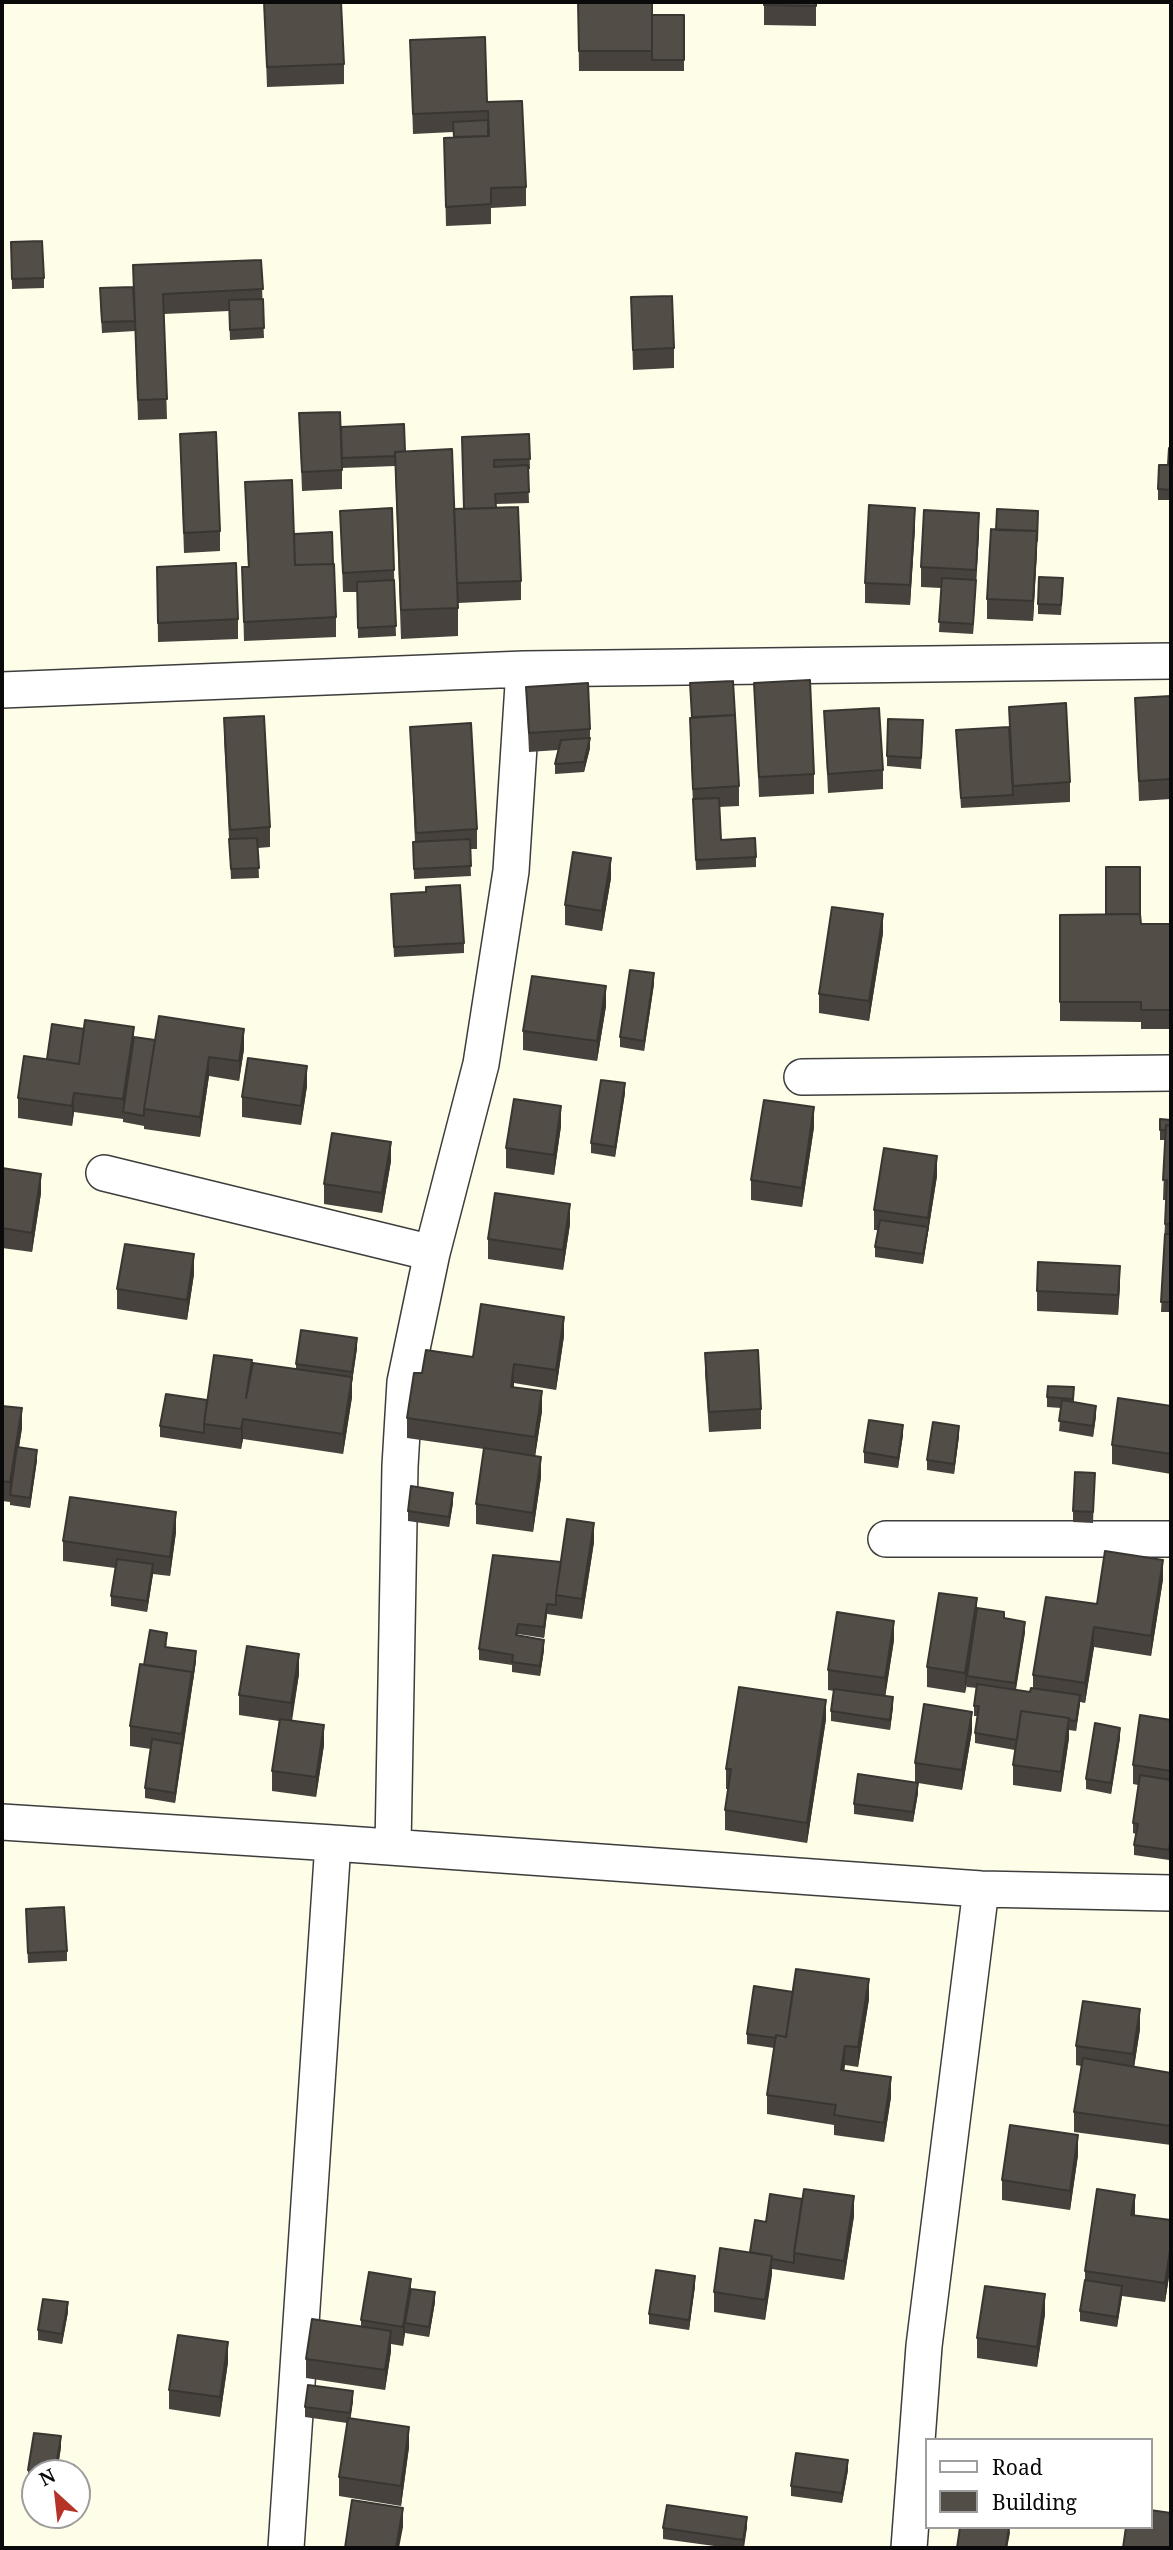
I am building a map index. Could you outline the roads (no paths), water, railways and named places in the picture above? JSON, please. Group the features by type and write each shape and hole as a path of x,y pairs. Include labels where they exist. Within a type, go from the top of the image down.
{"street":[{"path":"2,690 524,670 1171,661"},
{"path":"393,1847 400,1466 405,1382 432,1253 486,1036 512,871 524,670"},
{"path":"802,1077 1171,1073"},
{"path":"104,1173 432,1253"},
{"path":"886,1539 1171,1539"},
{"path":"2,1822 981,1889 1171,1893"},
{"path":"286,2548 333,1843"},
{"path":"909,2548 924,2346 981,1889"}]}
